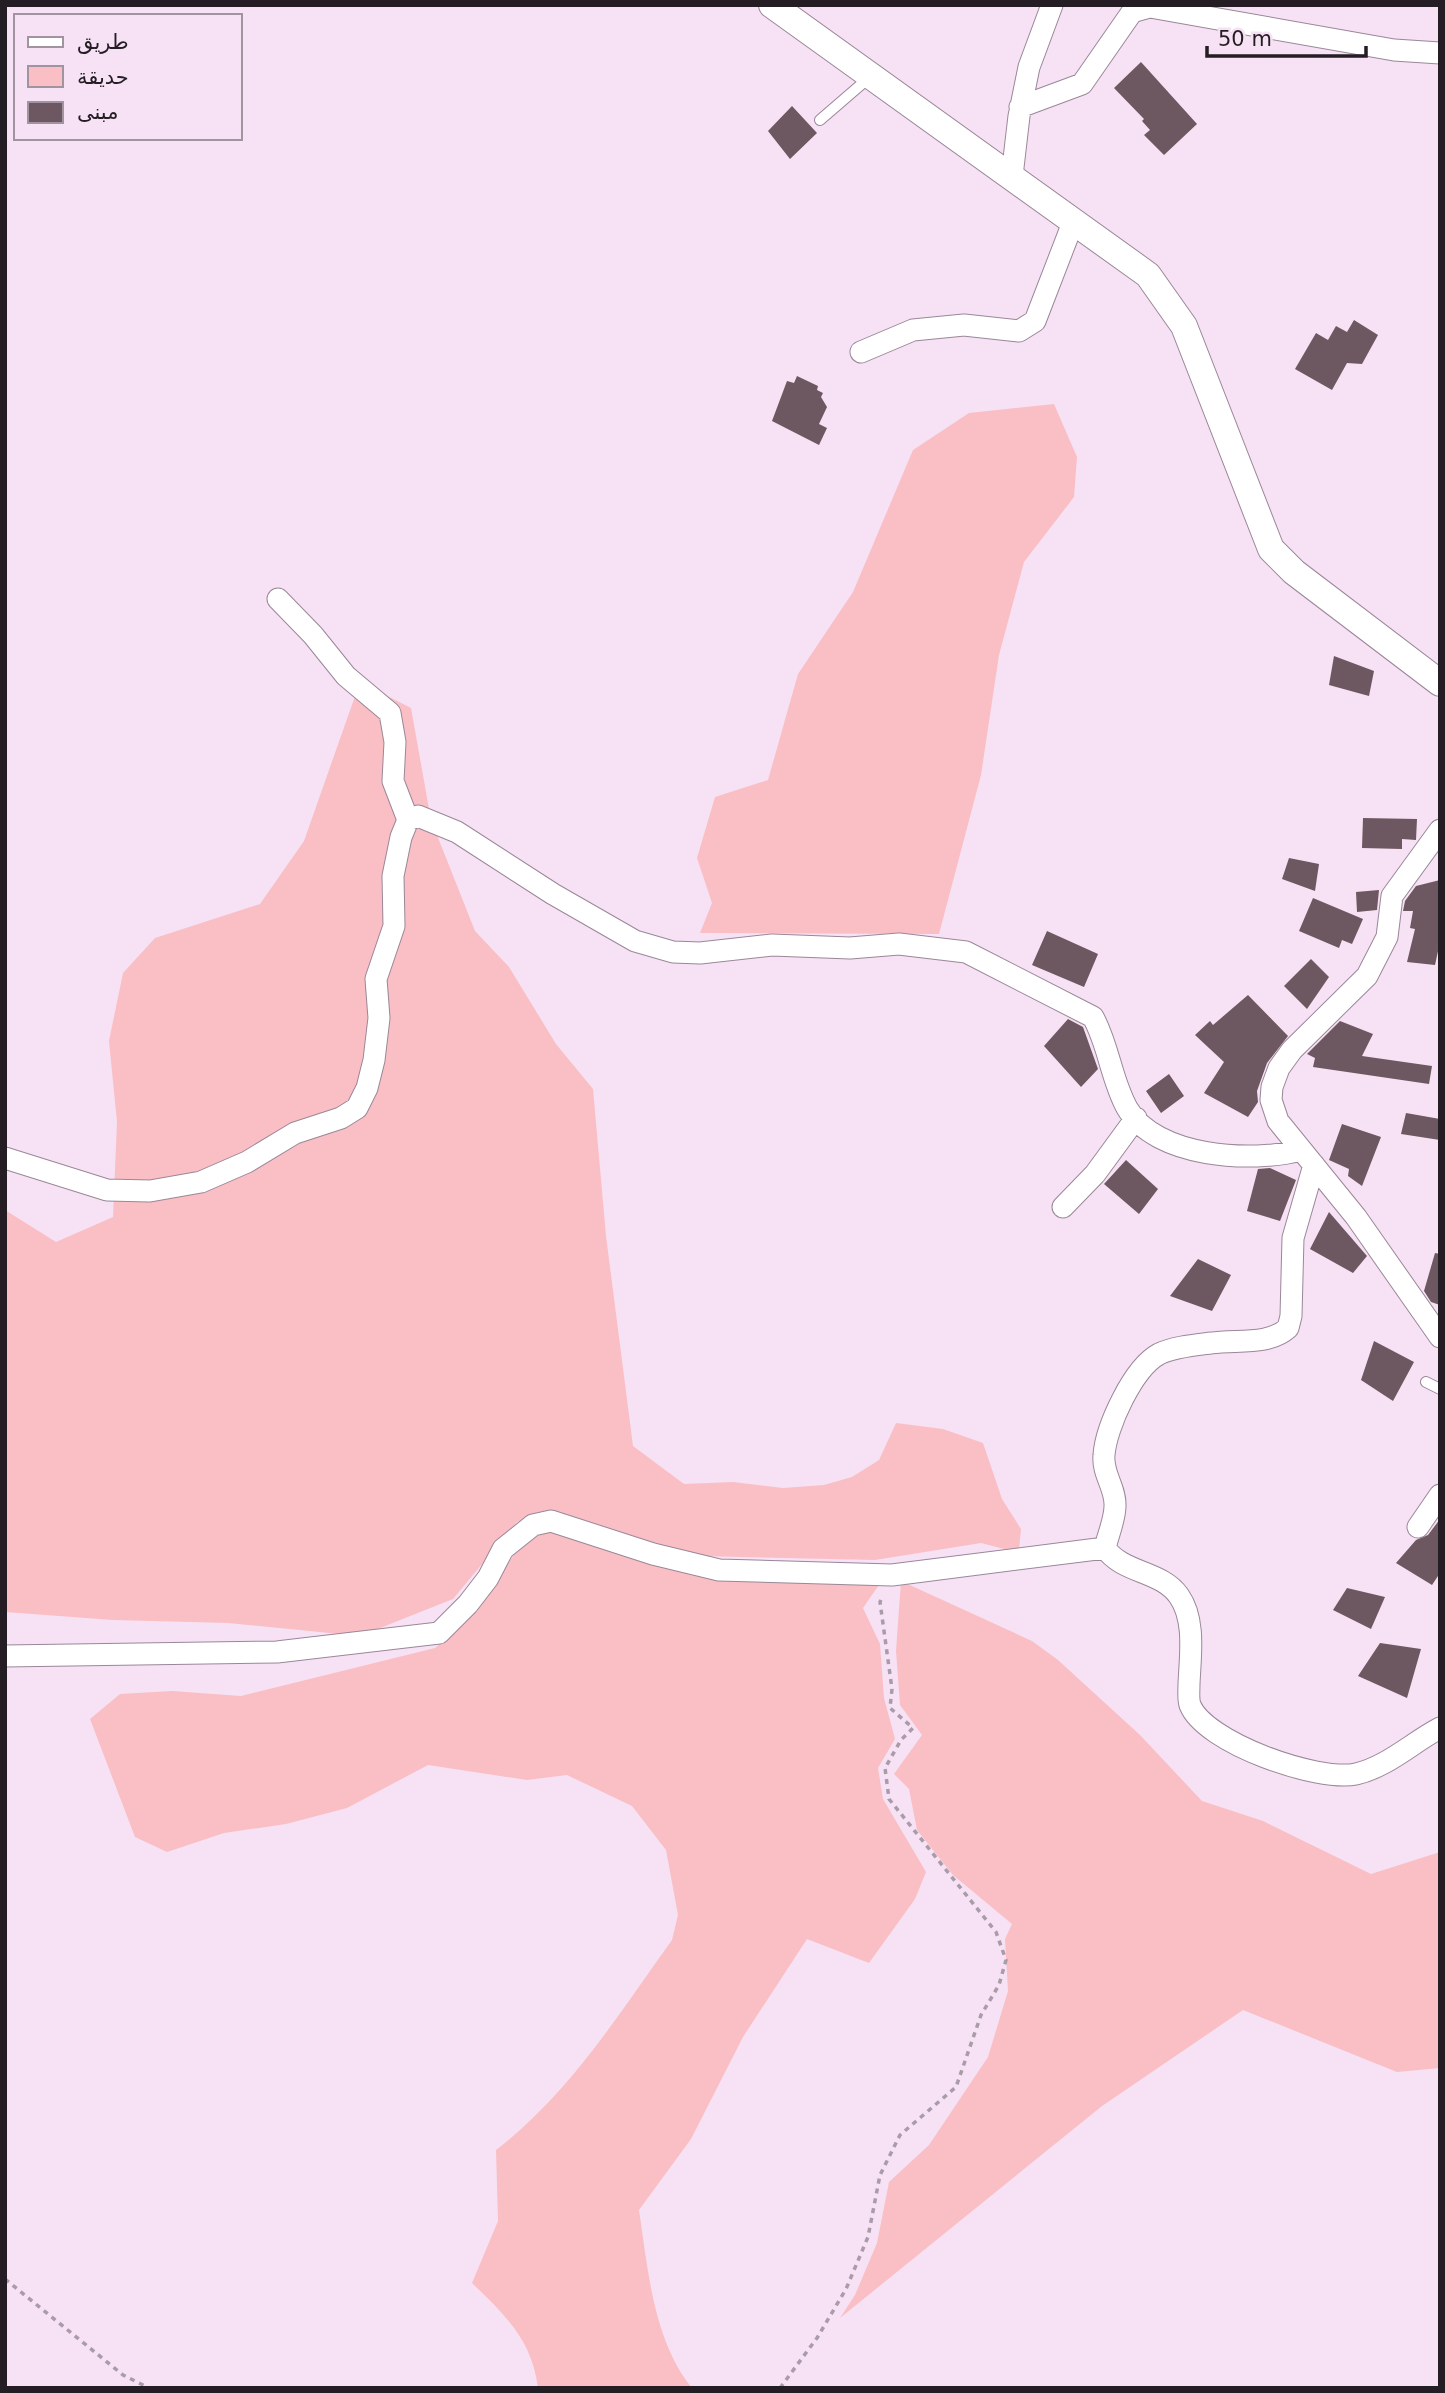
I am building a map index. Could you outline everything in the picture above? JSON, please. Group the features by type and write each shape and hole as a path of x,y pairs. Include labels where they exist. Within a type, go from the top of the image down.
{"street":[{"path":"772,5 1148,275 1184,326 1265,535 1280,561 1440,683"},
{"path":"1012,176 1020,107 1029,67 1052,5"},
{"path":"1020,107 1082,84 1132,12 1138,8 1150,7 1394,50 1440,53"},
{"path":"861,352 913,330 964,326 1019,331 1035,321 1074,220"},
{"path":"5,1158 107,1190 150,1191 201,1182 247,1162 295,1133 341,1118 357,1108 367,1088 374,1060 379,1018 376,979 394,926 393,876 401,837 408,820 393,781 395,741 390,713 346,676 278,599"},
{"path":"408,820 418,816 457,832 553,894 623,934 673,951 701,953 772,945 850,948 899,944 966,952 1093,1017 1104,1036 1119,1091 1136,1118 1159,1137 1212,1153 1254,1158 1308,1157"},
{"path":"1440,830 1392,896 1387,937 1367,976 1292,1050 1279,1068 1272,1087 1271,1100 1278,1121 1356,1217 1440,1337"},
{"path":"1063,1207 1095,1174 1136,1118"},
{"path":"1105,1548 1115,1508 1105,1473 1104,1454 1111,1425 1122,1399 1146,1366 1158,1354 1212,1343 1266,1339 1288,1328 1291,1316 1293,1238 1308,1157"},
{"path":"1418,1527 1440,1495"},
{"path":"5,1656 93,1652 277,1652 439,1633 474,1596 503,1549 533,1525 551,1521 653,1554 719,1570 892,1574 1105,1548"},
{"path":"1105,1548 1121,1565 1163,1583 1178,1594 1189,1623 1189,1703 1202,1722 1215,1731 1260,1755 1294,1768 1341,1775 1376,1767 1440,1728"}],"lane":[{"path":"820,120 871,76"},
{"path":"1426,1382 1440,1389"}],"path":[{"path":"780,2388 817,2338 846,2289 868,2237 880,2175 901,2135 956,2087 981,2015 999,1985 1006,1960 996,1933 889,1799 885,1768 901,1740 913,1728 890,1708 892,1689 880,1602 892,1574"},
{"path":"5,2279 123,2375 149,2388"}],"green space":[{"path":"1054,404 1077,457 1074,497 1024,562 999,655 981,775 939,934 700,933 712,903 697,858 715,797 768,780 798,674 853,592 913,450 969,413"},
{"path":"360,682 411,708 431,820 475,931 509,967 556,1044 593,1089 606,1236 633,1446 684,1484 733,1482 783,1488 824,1485 852,1477 879,1460 896,1423 943,1429 983,1443 1002,1499 1021,1529 1019,1549 1008,1550 981,1543 875,1560 697,1556 545,1514 517,1522 453,1599 360,1636 228,1623 113,1620 5,1612 5,1210 56,1242 113,1217 117,1122 109,1041 123,973 155,938 260,904 304,841"},
{"path":"548,1526 646,1554 690,1575 881,1582 863,1608 880,1644 884,1698 895,1739 878,1768 883,1799 926,1872 915,1899 869,1963 807,1939 743,2037 691,2139 639,2210 649,2280 660,2326 679,2369 692,2388 538,2388 535,2371 523,2342 506,2318 472,2283 498,2221 496,2150 547,2104 592,2052 672,1940 678,1915 666,1850 632,1806 567,1775 527,1780 428,1765 347,1808 286,1824 224,1833 167,1852 135,1837 90,1719 120,1694 172,1691 241,1696 435,1648 477,1611 520,1545"},
{"path":"901,1581 1032,1641 1058,1660 1140,1735 1202,1801 1263,1821 1371,1874 1440,1852 1440,2068 1397,2072 1243,2010 1102,2106 840,2318 855,2295 877,2243 889,2182 929,2145 988,2057 1008,1991 1005,1939 1012,1924 953,1875 917,1830 909,1789 894,1774 922,1735 900,1705 896,1651"}],"building":[{"path":"1141,62 1197,124 1164,155 1144,135 1150,130 1142,121 1144,119 1114,88"},
{"path":"792,106 817,133 790,159 768,131"},
{"path":"1354,320 1378,335 1362,364 1347,363 1332,390 1295,369 1316,333 1328,340 1336,326 1347,332"},
{"path":"797,376 818,386 817,390 823,393 821,397 827,407 819,424 827,428 819,445 772,421 787,381 794,383"},
{"path":"1334,656 1374,671 1369,696 1329,685"},
{"path":"1363,818 1417,819 1416,840 1402,839 1402,849 1362,848"},
{"path":"1289,858 1319,864 1315,891 1282,879"},
{"path":"1440,880 1440,942 1435,965 1407,962 1415,929 1410,928 1413,911 1403,911 1405,901 1416,886"},
{"path":"1379,890 1377,910 1357,912 1356,892"},
{"path":"1313,898 1363,919 1352,944 1342,940 1339,948 1299,931"},
{"path":"1047,931 1098,954 1084,987 1032,965"},
{"path":"1311,959 1329,977 1307,1009 1284,986"},
{"path":"1248,995 1288,1036 1267,1063 1257,1091 1258,1102 1248,1117 1204,1093 1224,1062 1195,1035 1210,1021 1213,1025"},
{"path":"1068,1019 1083,1027 1098,1069 1081,1087 1044,1046"},
{"path":"1340,1021 1373,1034 1362,1056 1432,1066 1429,1084 1313,1067 1315,1058 1307,1054"},
{"path":"1169,1074 1184,1096 1161,1113 1146,1091"},
{"path":"1406,1113 1440,1119 1440,1140 1401,1134"},
{"path":"1342,1124 1381,1137 1362,1186 1348,1176 1349,1169 1329,1160"},
{"path":"1126,1160 1158,1189 1139,1214 1104,1184"},
{"path":"1270,1168 1296,1180 1280,1221 1247,1211 1258,1169"},
{"path":"1329,1212 1367,1256 1353,1273 1310,1249"},
{"path":"1435,1253 1440,1254 1440,1305 1431,1302 1424,1291"},
{"path":"1198,1259 1231,1275 1212,1311 1170,1296"},
{"path":"1374,1341 1414,1362 1393,1401 1361,1380"},
{"path":"1440,1519 1440,1573 1432,1585 1396,1563 1416,1540 1428,1535"},
{"path":"1347,1588 1385,1597 1371,1629 1333,1610"},
{"path":"1380,1643 1421,1649 1407,1698 1358,1676"}]}
